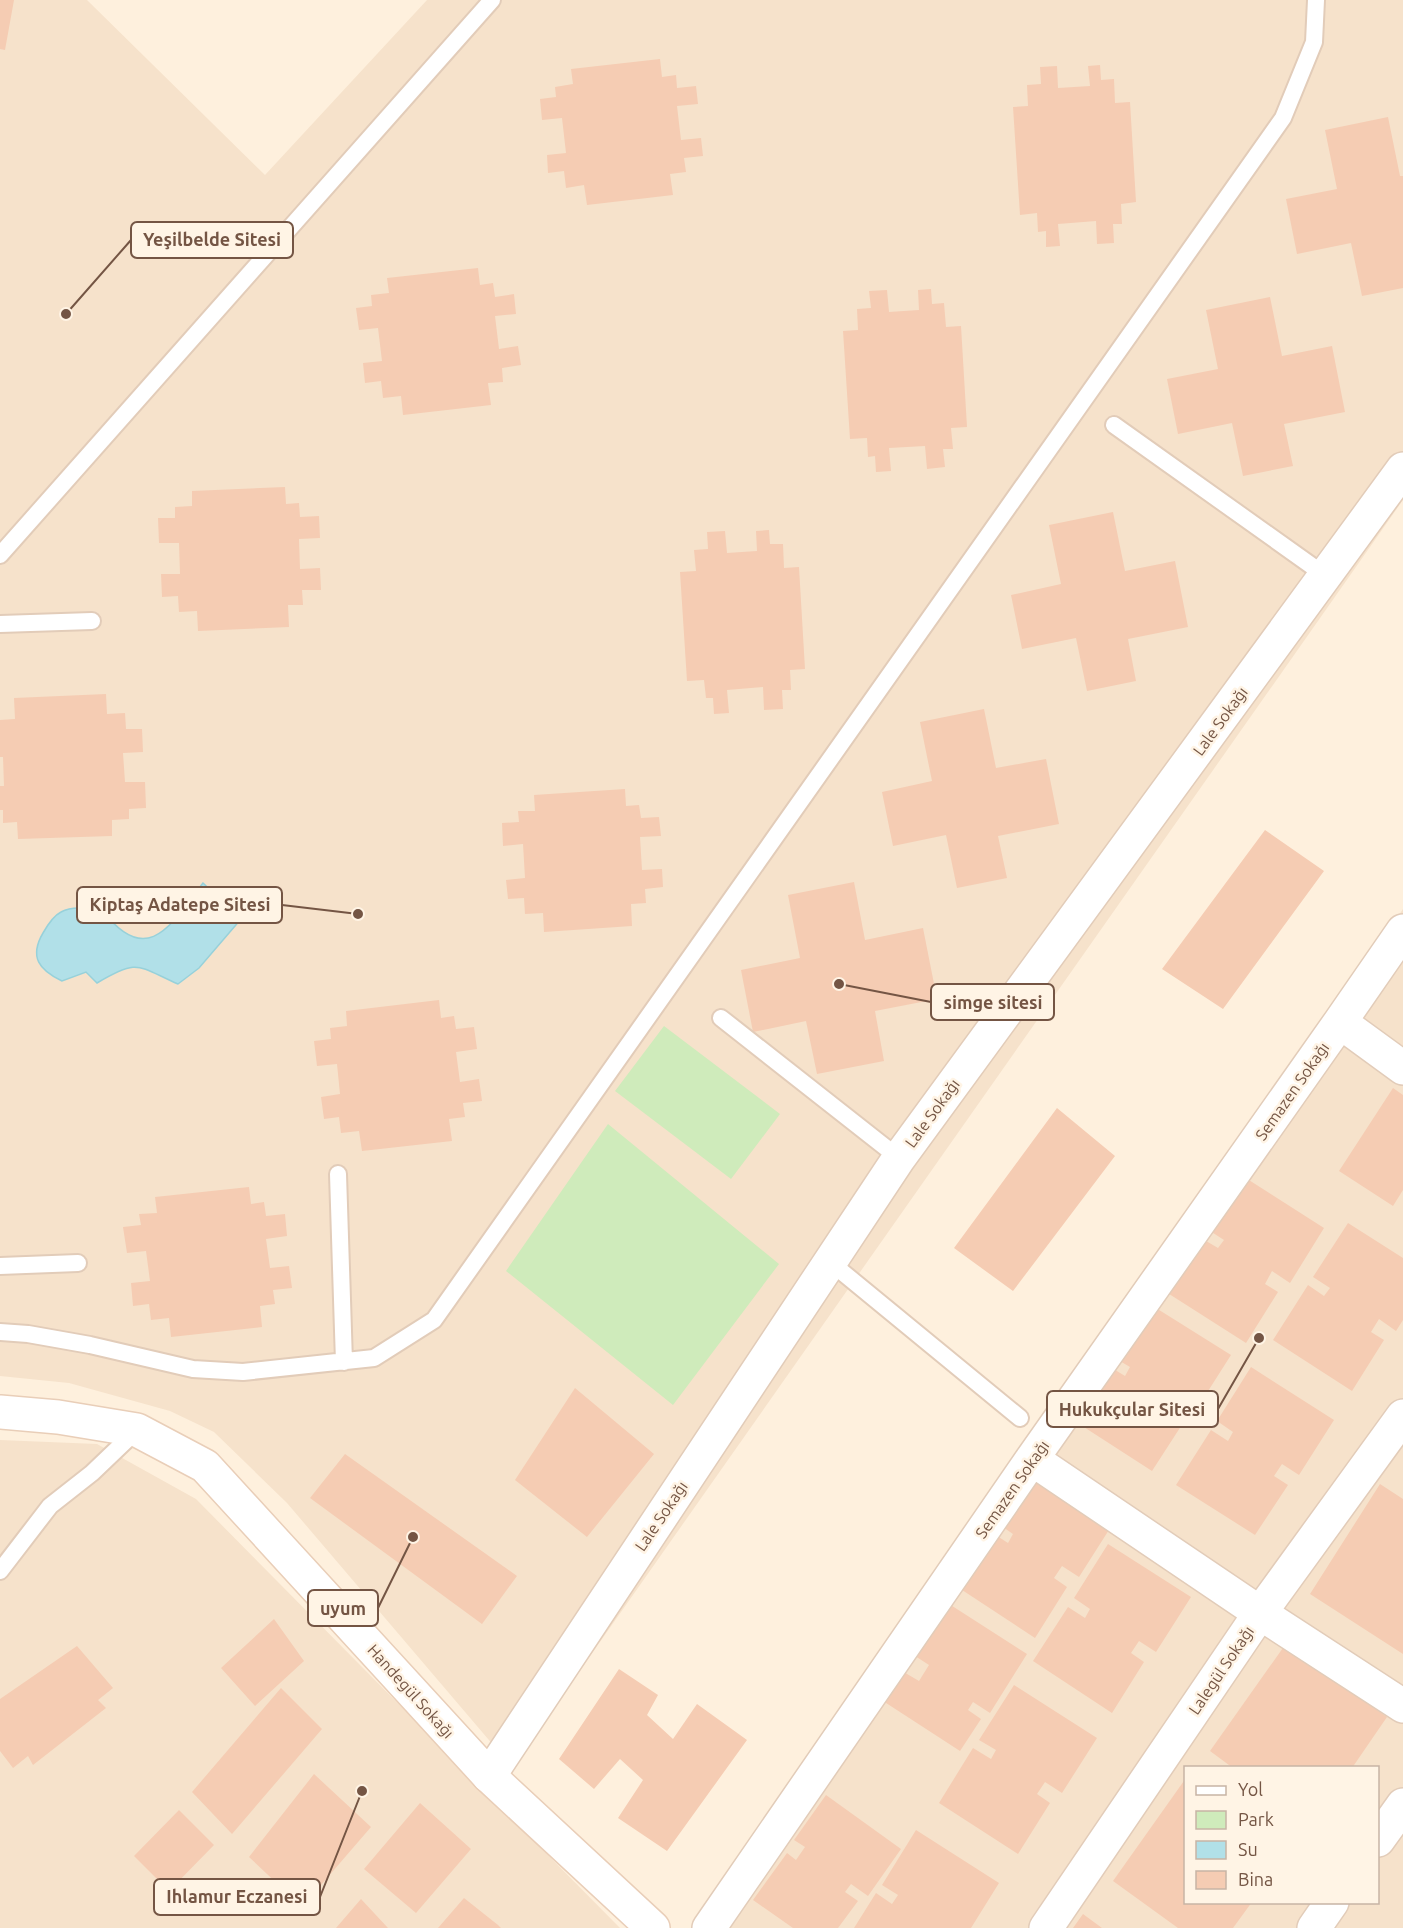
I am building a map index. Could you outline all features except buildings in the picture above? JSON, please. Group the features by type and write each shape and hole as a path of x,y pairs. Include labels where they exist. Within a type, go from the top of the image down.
{"street":[{"name":"Lale Sokağı","path":"489,1776 899,1158 1403,469"},
{"path":"1403,931 1340,1022 1403,1068"},
{"name":"Semazen Sokağı","path":"709,1928 1032,1460 1340,1022"},
{"name":"Handegül Sokağı","path":"0,1412 58,1417 137,1430 205,1466 489,1776 653,1928"},
{"name":"Lalegül Sokağı","path":"1046,1928 1260,1613 1403,1416"},
{"path":"1032,1460 1403,1706"},
{"path":"1379,1837 1403,1805"},
{"path":"1314,1928 1331,1904"}],"lane":[{"path":"0,555 492,0"},
{"path":"0,1332 28,1334 90,1345 193,1369 243,1372 374,1358 434,1320 1283,118 1314,42 1316,0"},
{"path":"1114,425 1326,576"},
{"path":"0,624 92,621"},
{"path":"721,1018 899,1158"},
{"path":"338,1174 344,1362"},
{"path":"830,1262 1020,1418"},
{"path":"0,1266 78,1263"},
{"path":"0,1571 50,1506 92,1473 137,1430"}],"shaded area":[{"path":"0,0 87,0 265,175 427,0 1403,0 1403,500 512,1767 287,1503 214,1432 170,1411 69,1383 0,1376"},
{"path":"1403,909 1403,1928 728,1928 721,1923"},
{"path":"0,1440 97,1444 196,1499 620,1928 0,1928"}],"green space":[{"path":"664,1026 780,1114 731,1179 615,1091"},
{"path":"608,1124 779,1264 673,1405 506,1271"}],"water":[{"path":"203,883 241,919 199,968 178,984 138,967 122,970 97,983 86,972 62,981 47,972 39,962 37,949 39,942 51,921 61,912 77,908 103,911 119,928 133,937 147,938 159,934 170,925"}],"place":[{"name":"Yeşilbelde Sitesi","path":"66,314"},
{"name":"Kiptaş Adatepe Sitesi","path":"358,914"},
{"name":"simge sitesi","path":"839,984"},
{"name":"Hukukçular Sitesi","path":"1259,1338"},
{"name":"uyum","path":"413,1537"},
{"name":"Ihlamur Eczanesi","path":"362,1791"}]}
